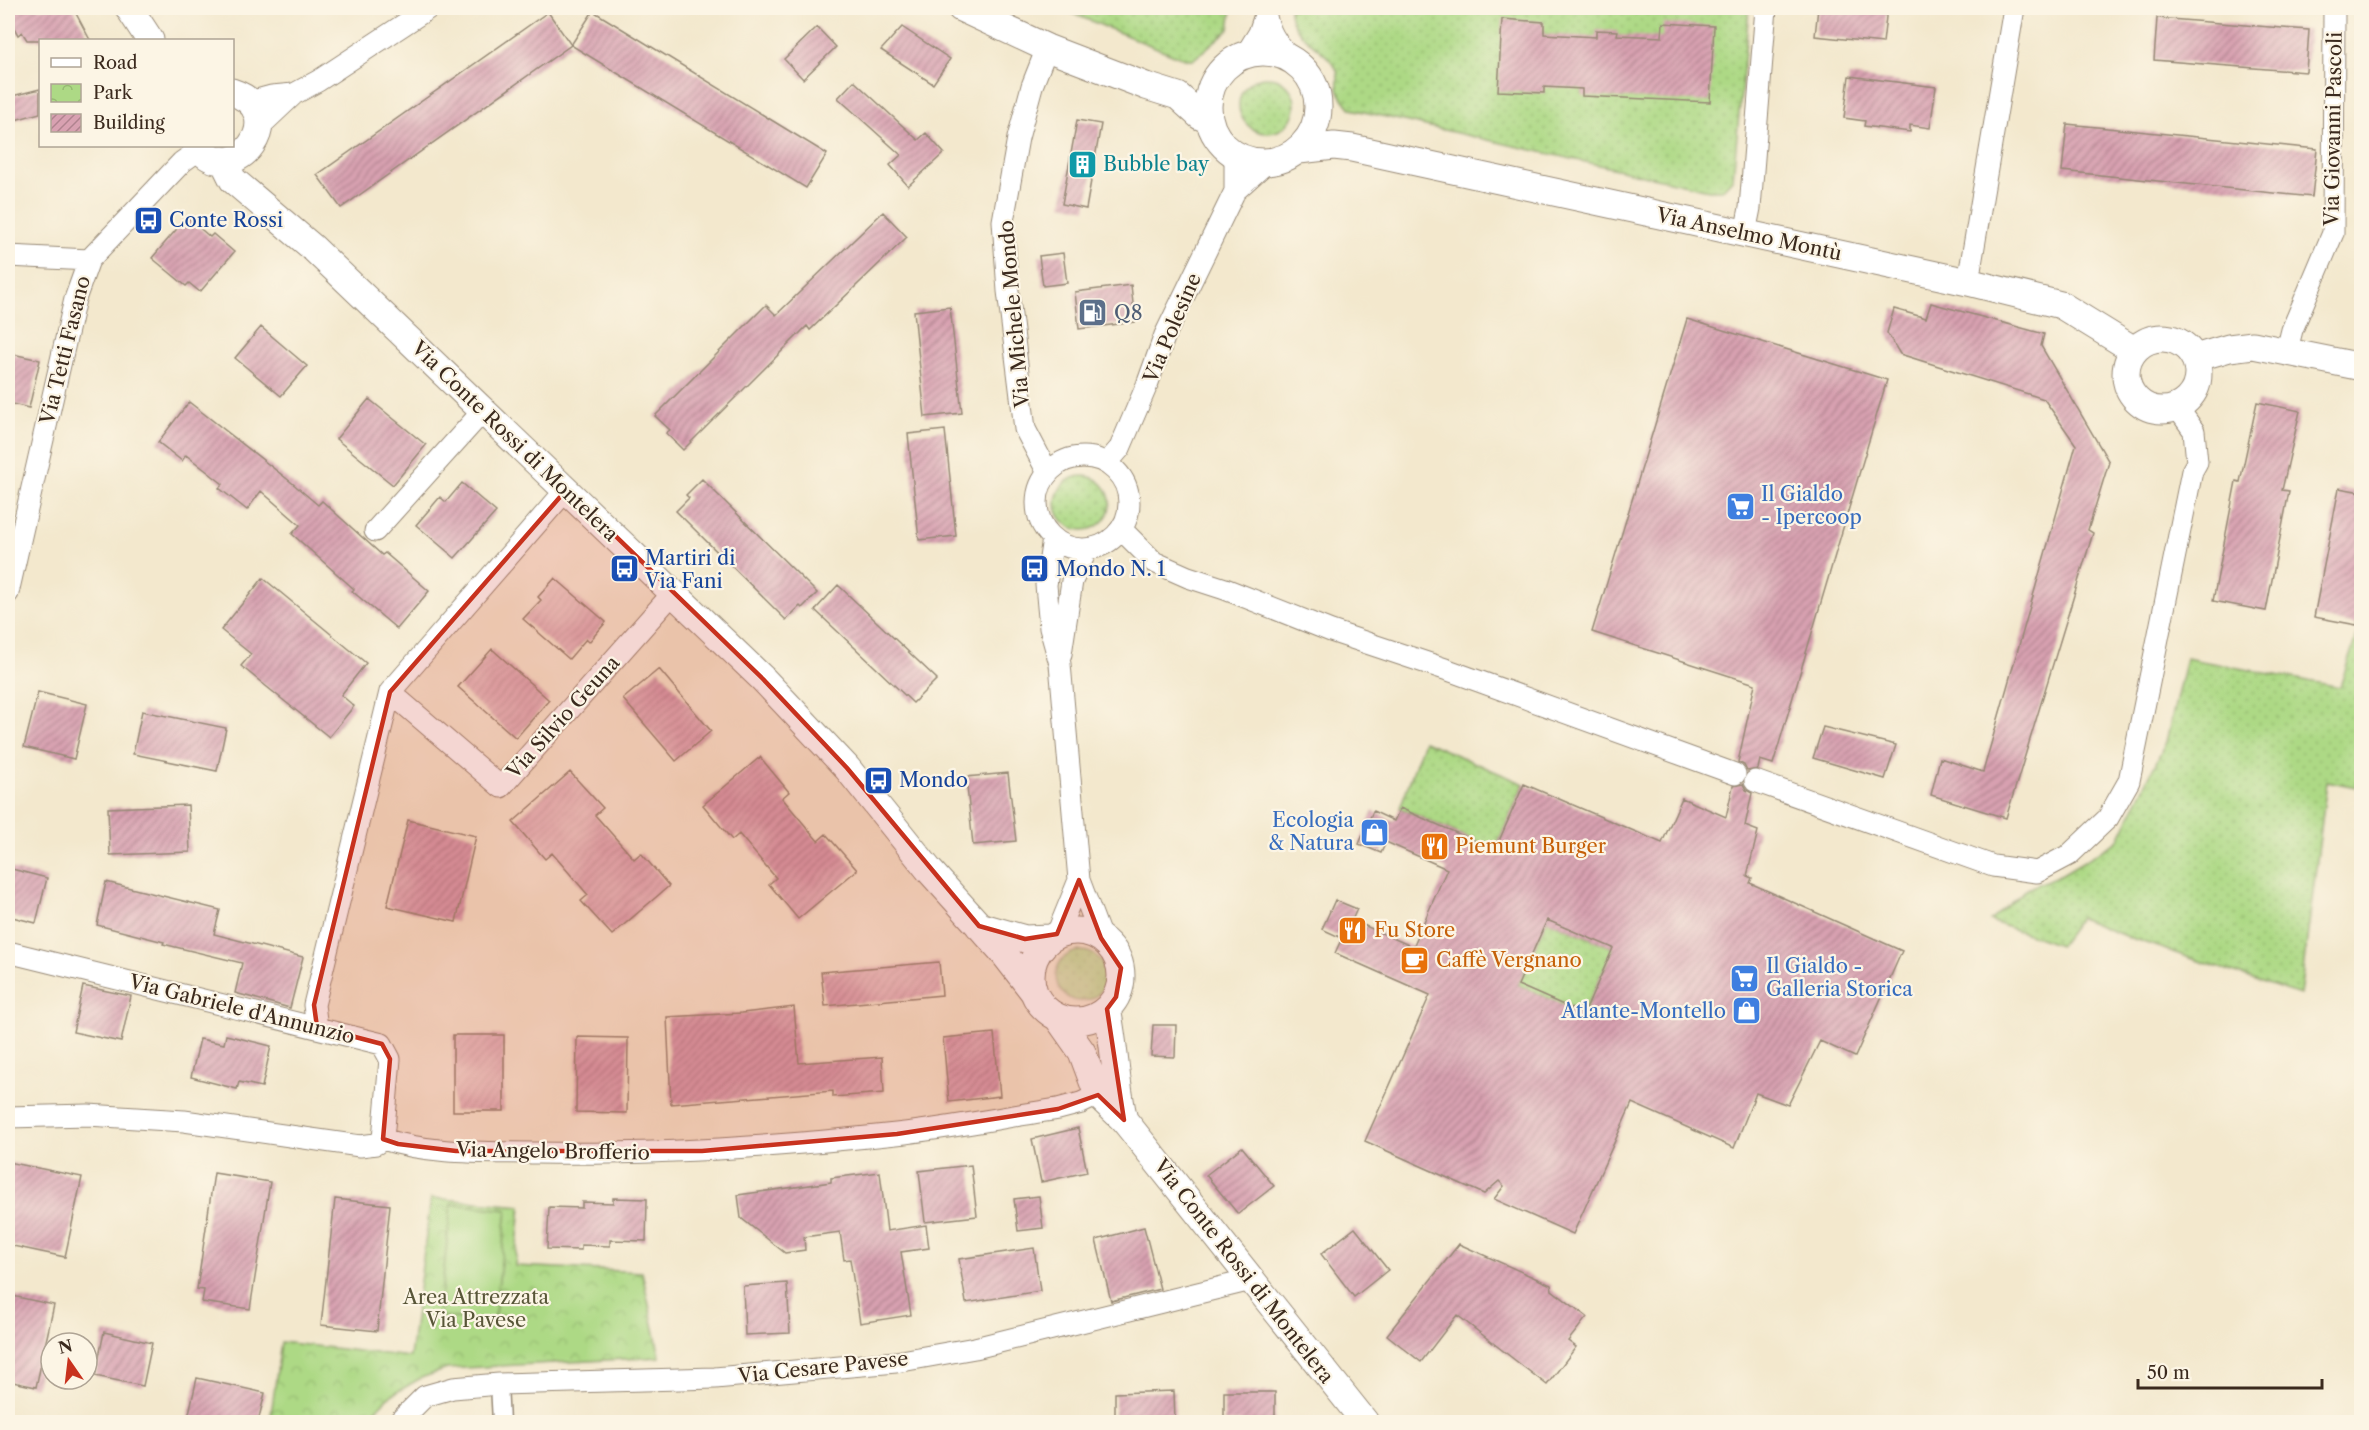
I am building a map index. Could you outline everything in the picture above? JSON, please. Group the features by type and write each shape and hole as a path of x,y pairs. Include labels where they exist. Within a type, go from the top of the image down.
{"street":[{"path":"129,8 149,39"},
{"path":"207,152 233,159 294,94 318,81 429,8"},
{"path":"961,8 1047,48 1178,96 1200,116 1209,120"},
{"path":"1745,233 1750,208 1767,8"},
{"path":"1968,282 2013,8"},
{"name":"Via Giovanni Pascoli","path":"2287,350 2292,330 2333,233 2334,8"},
{"path":"1246,54 1259,33 1265,11"},
{"path":"1216,79 1209,99 1209,120 1223,146 1235,154 1245,160 1267,162 1278,160 1299,150 1308,139 1315,126 1318,112 1315,88 1310,77 1277,44 1265,11"},
{"name":"Via Michele Mondo","path":"1047,48 1032,86 1018,138 1003,221 1008,291 1025,429 1048,472"},
{"path":"1178,96 1202,89 1216,79 1229,64 1246,54 1262,52 1291,59"},
{"path":"241,97 294,94"},
{"path":"241,97 255,109 256,137 252,181 261,202"},
{"name":"Via Anselmo Montù","path":"1318,112 1328,129 1352,148"},
{"name":"Via Anselmo Montù","path":"1299,150 1326,147 1352,148 1968,282 2061,305 2134,351"},
{"name":"Via Conte Rossi di Montelera","path":"207,152 233,180 312,247 763,679 847,768 929,870 1033,991"},
{"name":"Via Tetti Fasano","path":"8,593 75,299 89,260 182,162 207,152"},
{"name":"Via Polesine","path":"1235,154 1235,191"},
{"name":"Via Polesine","path":"1107,463 1120,448 1148,385 1165,335 1235,191 1267,162"},
{"path":"8,256 89,260"},
{"path":"2155,338 2178,341 2188,348 2195,358 2198,381 2194,391 2177,406 2165,410 2153,409 2142,404 2133,396 2126,373 2128,361 2143,343 2155,338"},
{"path":"2195,358 2229,348 2253,345 2287,350 2361,367"},
{"path":"1121,529 1154,562 1330,631 1448,670 1993,866 2037,872 2069,855 2108,818 2129,781 2193,471 2197,462 2194,431 2177,406"},
{"path":"375,531 483,411"},
{"path":"1083,457 1107,463 1118,473 1126,486 1128,508 1121,529 1112,539 1088,549 1064,545 1053,538 1044,527 1038,513 1037,499 1041,485 1048,472 1058,464 1070,459 1083,457"},
{"path":"317,1027 314,1005 390,692 567,489"},
{"path":"1053,538 1046,585 1050,628 1060,664 1079,880 1101,938 1116,954 1121,968 1121,983 1116,997 1107,1009 1096,1017 1071,1021 1058,1018 1039,1002 1033,991 1031,976 1033,961 1040,948 1054,936 1079,880"},
{"path":"1060,664 1072,581 1088,549"},
{"name":"Via Silvio Geuna","path":"390,692 501,786 674,593"},
{"path":"979,926 1025,939 1080,931 1101,938"},
{"name":"Via Gabriele d'Annunzio","path":"8,952 382,1044 390,1059 383,1139"},
{"name":"Via Conte Rossi di Montelera","path":"1107,1009 1118,1096 1124,1120"},
{"name":"Via Conte Rossi di Montelera","path":"1058,1018 1082,1052 1098,1095 1124,1120 1365,1422"},
{"name":"Via Angelo Brofferio","path":"8,1117 88,1115 184,1121 360,1146 376,1144 383,1139 398,1144 456,1151 615,1155 702,1151 897,1134 1058,1109 1081,1103 1098,1095"},
{"name":"Via Cesare Pavese","path":"399,1422 425,1396 453,1388 499,1384 715,1378 896,1362 975,1348 1251,1280"},
{"path":"499,1384 501,1422"}],"highlighted area":[{"path":"567,489 763,679 847,768 979,926 1025,939 1057,934 1079,880 1101,938 1121,968 1116,997 1107,1009 1124,1120 1098,1095 1058,1109 897,1134 702,1151 456,1151 398,1144 383,1139 390,1059 382,1044 317,1027 314,1005 390,692"}],"green space":[{"path":"1059,8 1232,8 1229,29 1194,59 1184,59"},
{"path":"1290,8 1749,8 1733,178 1722,190 1709,190 1351,109 1338,89 1337,70 1325,55 1301,34 1291,18"},
{"path":"1267,77 1278,79 1287,85 1293,94 1295,105 1293,116 1287,125 1278,131 1267,133 1256,131 1247,125 1241,116 1239,105 1241,94 1247,85 1256,79"},
{"path":"1078,476 1088,476 1098,480 1106,488 1110,503 1106,518 1098,526 1088,530 1078,530 1068,526 1060,518 1056,508 1056,498 1060,488 1068,480"},
{"path":"2361,621 2361,788 2327,781 2300,995 2125,936 2080,918 2060,945 1990,921 2027,889 2062,874 2118,841 2166,742 2186,658 2340,687"},
{"path":"1424,741 1524,784 1495,850 1400,808"},
{"path":"1547,920 1613,948 1584,1014 1518,985"},
{"path":"1081,951 1099,958 1106,976 1099,994 1081,1001 1063,994 1056,976 1063,958"},
{"name":"Area Attrezzata Via Pavese","path":"431,1198 521,1206 515,1266 642,1272 660,1357 447,1369 421,1378 388,1397 364,1422 270,1422 281,1342 410,1357"},
{"path":"451,1204 507,1210 494,1323 439,1316"}],"building":[{"path":"8,8 73,8 89,39 27,40 22,32 18,35 8,16"},
{"path":"1818,8 1887,8 1883,43 1815,36"},
{"path":"593,11 827,154 806,188 571,45"},
{"path":"548,12 571,45 341,208 317,175"},
{"path":"2157,18 2309,30 2306,72 2154,60"},
{"path":"1502,19 1544,22 1544,34 1596,37 1596,30 1618,31 1617,35 1662,37 1663,23 1714,26 1710,102 1582,96 1582,89 1544,87 1544,93 1498,91"},
{"path":"817,27 836,47 803,79 784,59"},
{"path":"902,27 950,59 933,84 881,50"},
{"path":"1849,76 1936,87 1930,128 1910,125 1910,132 1864,126 1865,121 1844,118"},
{"path":"854,81 918,140 926,133 944,153 908,186 890,165 901,155 838,98"},
{"path":"39,89 39,113 8,122 8,97"},
{"name":"Bubble bay","path":"1077,120 1101,124 1086,209 1062,204"},
{"path":"2067,124 2317,149 2312,197 2062,171"},
{"path":"883,212 907,237 810,330 807,326 683,450 666,433 670,430 655,416 766,305 776,315"},
{"path":"187,217 210,237 213,234 234,252 200,292 189,283 186,286 152,258"},
{"path":"1063,253 1067,283 1043,286 1039,256"},
{"path":"1131,285 1135,322 1079,329 1075,292"},
{"path":"1931,303 2044,334 2041,346 2109,462 2088,530 2093,533 2006,818 1931,795 1940,758 1983,772 2076,445 2044,399 1900,354 1887,333 1894,309 1926,318"},
{"path":"950,307 962,413 925,417 914,311"},
{"name":"Il Gialdo - Ipercoop","path":"1687,319 1887,380 1773,764 1760,760 1758,769 1747,771 1744,765 1738,762 1755,684 1592,632"},
{"path":"261,327 307,366 281,396 235,358"},
{"path":"8,353 40,360 29,408 8,403"},
{"path":"369,399 426,445 393,485 336,439"},
{"path":"189,402 318,505 322,501 382,555 385,553 429,591 397,629 352,591 354,589 292,534 300,525 261,491 247,510 219,488 223,484 186,455 182,461 158,442"},
{"path":"2257,402 2300,411 2282,490 2289,491 2266,611 2213,601 2236,481 2240,482"},
{"path":"945,430 956,536 919,540 908,434"},
{"path":"702,479 817,593 786,620 676,511 689,498 686,495"},
{"path":"462,483 496,512 455,558 416,525 440,497 446,502"},
{"path":"2339,488 2361,492 2361,599 2357,625 2314,617"},
{"path":"263,578 366,663 341,695 354,706 329,737 241,666 251,654 221,630"},
{"path":"555,578 606,622 589,642 586,639 569,659 523,619 541,600 538,597"},
{"path":"838,585 937,679 913,703 815,610"},
{"path":"492,649 549,700 516,738 458,687"},
{"path":"659,669 711,731 676,761 623,699"},
{"path":"38,692 87,704 74,759 24,747"},
{"path":"142,711 226,728 217,771 133,754"},
{"path":"1823,727 1896,745 1885,779 1813,758"},
{"path":"760,757 789,792 782,798 818,841 826,834 857,870 798,919 769,884 776,878 739,834 732,840 703,805"},
{"path":"570,772 603,808 595,815 634,859 641,853 669,886 612,935 581,901 588,895 552,853 545,859 513,822"},
{"path":"1008,773 1016,841 973,845 966,777"},
{"name":"Il Gialdo - Galleria Storica","path":"1524,784 1662,843 1682,798 1726,817 1733,786 1743,784 1746,790 1752,793 1745,826 1758,831 1747,876 1752,878 1750,883 1902,951 1855,1057 1820,1041 1788,1105 1756,1093 1734,1148 1632,1103 1573,1234 1494,1199 1504,1186 1499,1181 1484,1194 1365,1141 1430,995 1335,953 1342,938 1322,929 1335,900 1357,909 1352,920 1413,947 1447,869 1386,842 1381,853 1359,844 1373,811 1394,821 1400,808 1495,850","holes":["1547,920 1613,948 1584,1014 1518,985"]},
{"path":"188,805 190,852 110,855 108,808"},
{"path":"408,820 476,836 456,922 387,906"},
{"path":"8,868 47,878 36,923 8,916"},
{"path":"106,882 220,910 214,934 303,957 290,1008 235,993 242,963 97,925"},
{"path":"939,962 942,995 825,1006 821,972"},
{"path":"83,986 131,996 121,1042 73,1032"},
{"path":"794,1007 799,1063 882,1057 884,1093 833,1097 833,1091 671,1104 667,1017 742,1013"},
{"path":"1153,1025 1176,1025 1175,1057 1151,1056"},
{"path":"994,1033 1000,1096 949,1102 943,1038"},
{"path":"226,1035 271,1046 262,1087 239,1082 237,1089 191,1077 200,1039 224,1044"},
{"path":"453,1035 504,1035 504,1111 453,1111"},
{"path":"577,1037 628,1038 627,1113 576,1112"},
{"path":"1078,1128 1087,1172 1041,1182 1032,1139"},
{"path":"1242,1147 1274,1186 1238,1214 1206,1175"},
{"path":"8,1162 82,1177 65,1257 8,1245"},
{"path":"971,1165 977,1216 925,1222 919,1171"},
{"path":"880,1172 887,1231 926,1225 929,1248 901,1252 911,1315 860,1323 850,1259 844,1260 840,1232 804,1237 805,1250 785,1253 741,1218 738,1195 831,1182 831,1178"},
{"path":"214,1173 270,1182 250,1309 202,1302 204,1290 197,1289"},
{"path":"1039,1196 1043,1228 1018,1231 1014,1199"},
{"path":"613,1198 647,1199 646,1241 610,1240 610,1246 581,1245 581,1250 547,1249 549,1207 582,1208 582,1202 613,1203"},
{"path":"335,1199 390,1205 377,1331 321,1325"},
{"path":"1144,1227 1160,1289 1111,1301 1096,1240"},
{"path":"1355,1228 1388,1270 1354,1297 1321,1254"},
{"path":"1459,1244 1551,1285 1552,1290 1587,1317 1568,1341 1576,1347 1547,1385 1457,1315 1421,1362 1387,1335"},
{"path":"1034,1248 1040,1291 966,1303 959,1259"},
{"path":"787,1283 790,1333 745,1335 743,1286"},
{"path":"8,1295 54,1305 48,1331 39,1331 39,1373 36,1387 8,1381"},
{"path":"104,1332 152,1343 143,1386 99,1377 99,1356"},
{"path":"197,1378 265,1393 258,1422 187,1422"},
{"path":"1174,1391 1175,1422 1115,1422 1115,1393"},
{"path":"1224,1392 1275,1392 1275,1422 1224,1422"}],"place":[{"name":"Bubble bay","path":"1082,164"},
{"name":"Conte Rossi","path":"148,220"},
{"name":"Q8","path":"1093,313"},
{"name":"Il Gialdo - Ipercoop","path":"1740,506"},
{"name":"Martiri di Via Fani","path":"624,569"},
{"name":"Mondo N. 1","path":"1035,569"},
{"name":"Mondo","path":"878,780"},
{"name":"Ecologia & Natura","path":"1375,832"},
{"name":"Piemunt Burger","path":"1434,846"},
{"name":"Fu Store","path":"1353,930"},
{"name":"Caffè Vergnano","path":"1415,960"},
{"name":"Il Gialdo - Galleria Storica","path":"1745,978"},
{"name":"Atlante-Montello","path":"1747,1011"}]}
